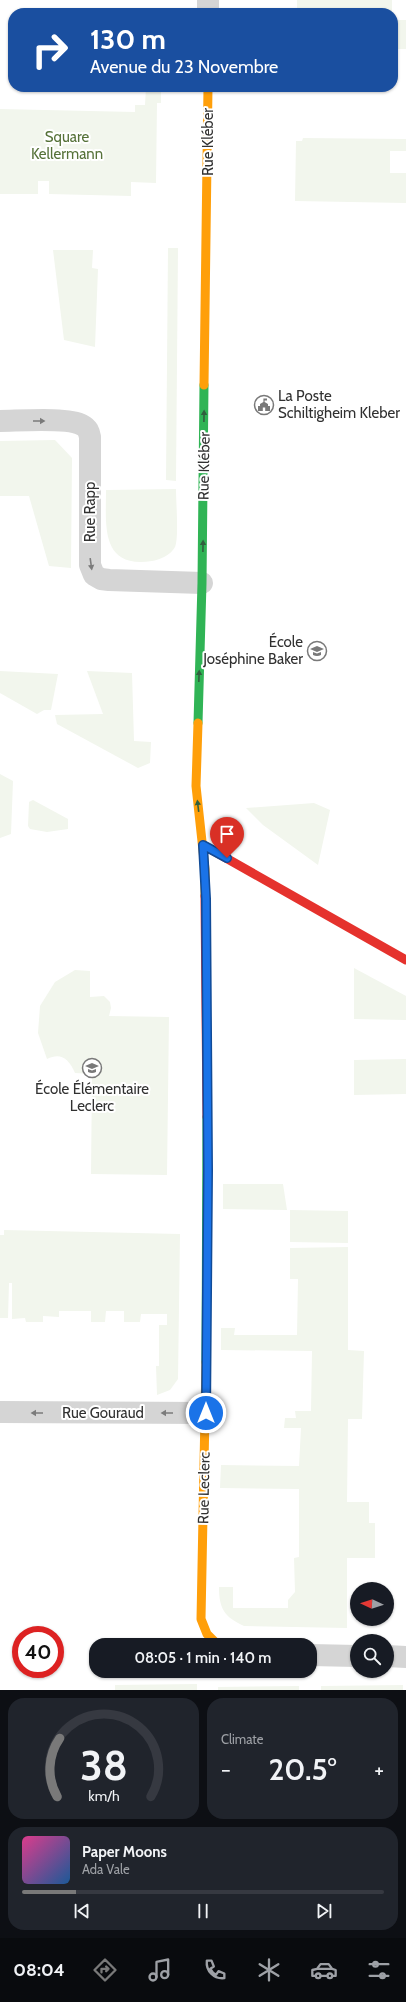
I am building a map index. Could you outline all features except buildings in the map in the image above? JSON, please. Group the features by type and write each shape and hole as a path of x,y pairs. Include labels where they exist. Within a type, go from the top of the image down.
{"street":[{"name":"Rue Kléber","path":"203,845 196,786 202,583 208,92"},
{"name":"Rue Rapp","path":"0,421 70,422 82,424 88,429 90,437 90,565 94,575 101,579 109,580 202,583"},
{"path":"203,845 406,960"},
{"name":"Rue Leclerc","path":"203,845 206,899 208,1170 206,1413 201,1619 204,1630 210,1638"},
{"name":"Rue Gouraud","path":"0,1412 206,1413"},
{"path":"317,1654 350,1656"},
{"path":"394,1656 406,1657"}],"green space":[{"path":"297,0 392,0 392,8 297,8"},
{"path":"398,20 406,20 406,49 398,49"},
{"name":"Square Kellermann","path":"146,92 161,92 161,103 157,103 156,183 131,182 131,196 49,194 49,181 38,181 38,194 0,194 0,109 135,112 135,105 145,105"},
{"path":"303,138 406,139 406,151 390,151 390,173 406,173 406,203 295,201 296,141 302,141"},
{"path":"168,248 178,248 176,481 166,480"},
{"path":"53,250 93,250 92,268 98,269 95,347 64,340"},
{"path":"55,440 72,458 71,568 49,566 29,496 0,496 0,441"},
{"path":"176,489 177,536 173,550 165,557 152,561 135,562 123,558 115,551 110,542 107,530 106,490"},
{"path":"0,671 58,674 51,710 44,710 37,714 0,693"},
{"path":"87,671 132,673 134,741 151,742 150,763 138,768 57,724 55,715 103,714"},
{"path":"0,774 13,781 11,834 0,838"},
{"path":"33,800 68,819 68,829 47,832 30,829 28,826 29,802"},
{"path":"314,803 330,810 318,865 263,825 246,808"},
{"path":"354,968 406,996 406,1020 354,1019"},
{"path":"75,970 90,971 90,997 104,996 110,1002 111,1008 109,1016 169,1017 167,1175 91,1174 92,1074 75,1073 70,1064 64,1058 56,1056 47,1059 38,1033 40,1006 55,982"},
{"path":"406,1059 406,1094 354,1095 354,1060"},
{"path":"223,1184 283,1184 287,1210 223,1209"},
{"path":"290,1210 348,1211 348,1243 290,1242"},
{"path":"4,1230 180,1234 178,1379 170,1390 157,1395 156,1366 159,1366 159,1325 167,1325 167,1314 141,1314 140,1322 124,1322 124,1311 106,1311 105,1322 91,1322 91,1311 59,1311 59,1317 43,1316 43,1322 26,1322 25,1318 12,1319 12,1283 9,1283 8,1318 0,1318 0,1235 4,1235"},
{"path":"348,1247 348,1350 364,1351 362,1419 348,1419 347,1502 369,1502 369,1523 375,1523 375,1558 347,1558 347,1628 244,1626 237,1623 224,1611 220,1601 219,1587 233,1587 233,1608 288,1608 288,1600 295,1592 294,1558 299,1557 299,1489 220,1488 221,1465 299,1466 301,1428 284,1428 285,1418 296,1418 295,1411 311,1411 312,1351 221,1350 221,1328 235,1328 234,1335 297,1335 298,1279 290,1279 290,1248"},
{"path":"197,1684 197,1690 115,1690 115,1685"},
{"path":"403,1685 403,1690 321,1690 321,1686"},
{"path":"299,1686 299,1690 218,1690 218,1687"}],"traffic: fast":[{"path":"198,723 202,583 204,385"},
{"path":"206,1362 207,1117"}],"traffic: slow":[{"path":"204,385 208,92"},
{"path":"198,723 196,786 205,869 205,896"},
{"path":"206,1362 201,1619 207,1634 211,1638"}],"traffic: jam":[{"path":"203,845 406,960"},
{"path":"205,896 207,1117"}],"place":[{"name":"La Poste Schiltigheim Kleber","path":"264,405"},
{"name":"École Joséphine Baker","path":"317,651"},
{"name":"École Élémentaire Leclerc","path":"92,1068"}],"route":[{"path":"206,1413 208,1170 206,899 203,845 227,858"}]}
